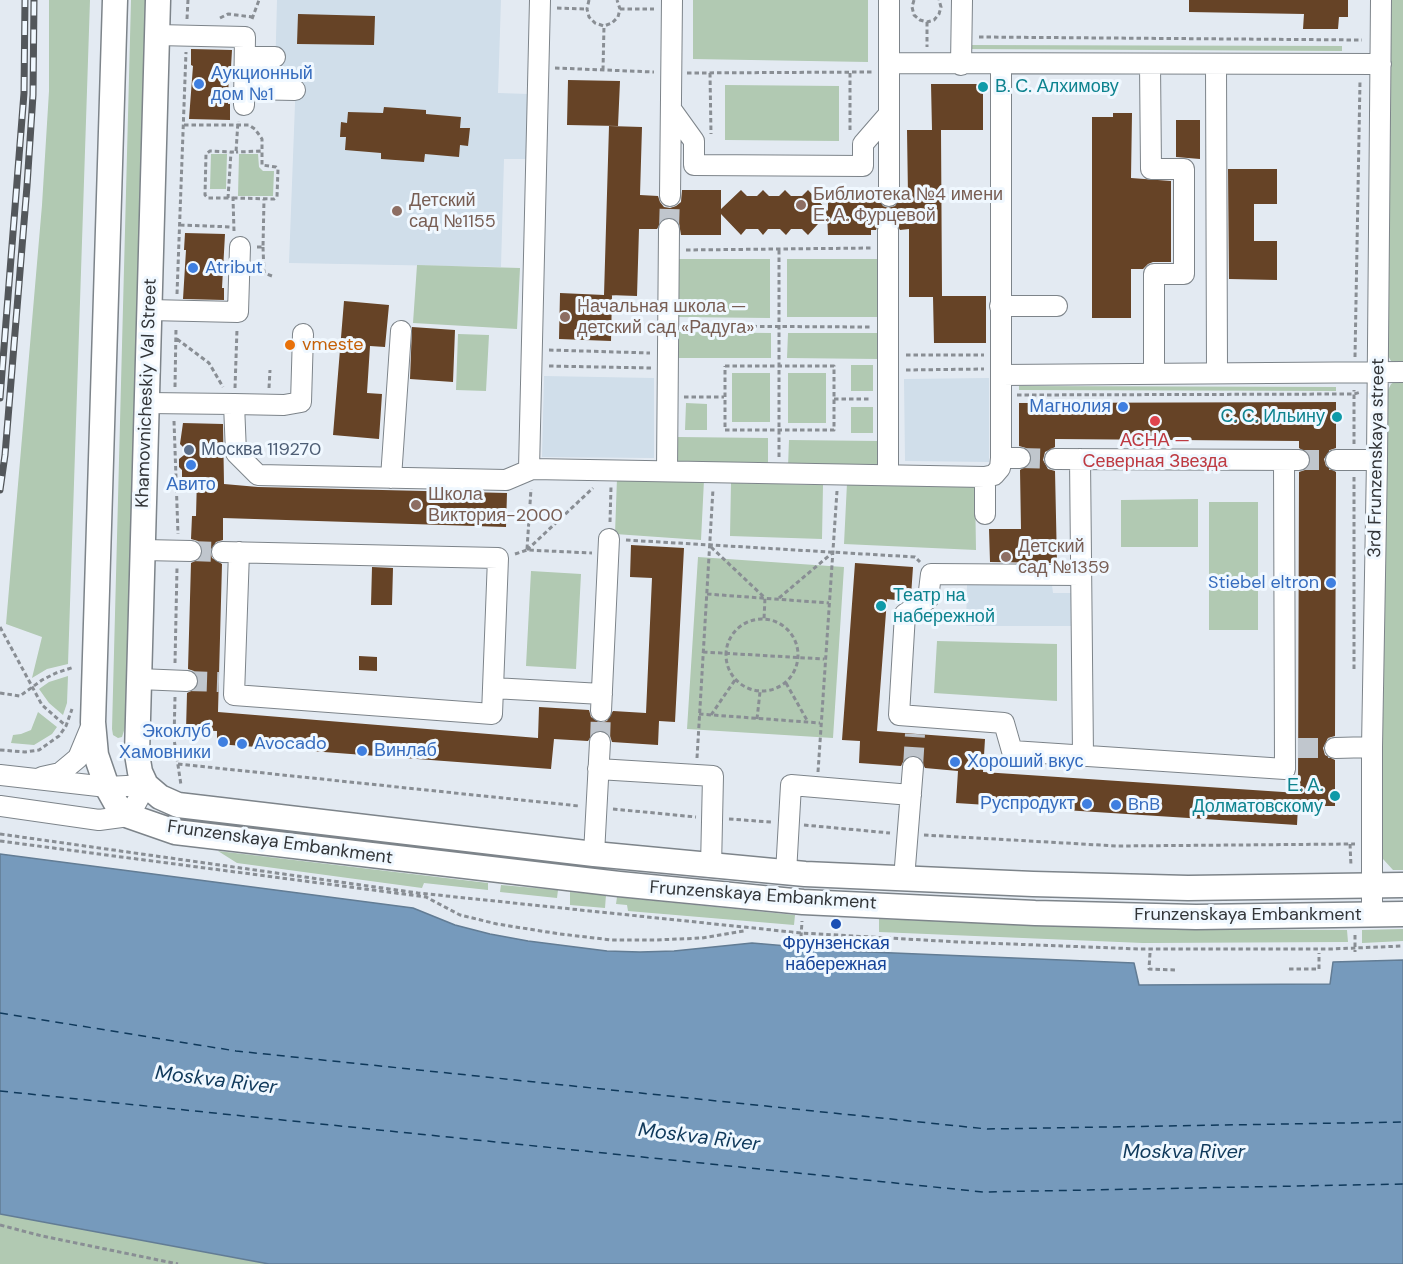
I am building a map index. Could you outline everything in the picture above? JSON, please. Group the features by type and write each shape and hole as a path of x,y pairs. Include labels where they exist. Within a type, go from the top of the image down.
{"main road":[{"path":"115,0 93,722 96,755 107,787 117,805 129,816"},
{"name":"Khamovnicheskiy Val Street","path":"146,785 140,772 137,754 158,0"},
{"name":"Frunzenskaya Embankment","path":"146,785 160,797 178,805 594,854 786,873 1188,888 1403,885"},
{"name":"Frunzenskaya Embankment","path":"129,816 175,832 620,885 803,902 1035,913 1364,922 1403,914"}],"street":[{"path":"888,196 889,0"},
{"path":"961,65 962,0"},
{"name":"3rd Frunzenskaya street","path":"1364,922 1371,885 1381,0"},
{"path":"531,469 540,4"},
{"path":"670,196 672,4"},
{"path":"157,35 245,37 241,106 295,90"},
{"path":"245,57 275,57"},
{"path":"889,68 927,64 1381,64"},
{"path":"1150,64 1152,169 1184,169 1184,274 1154,274 1154,374"},
{"path":"1216,64 1217,373"},
{"path":"234,404 236,453 258,475 506,480 531,469 985,477 994,475 1010,458 1000,373 1000,65"},
{"path":"671,109 694,141 694,165 863,166 863,144 889,114"},
{"path":"667,471 669,230"},
{"path":"888,239 888,475"},
{"path":"149,310 238,312 240,247"},
{"path":"1000,306 1057,306"},
{"path":"392,478 401,331"},
{"path":"147,403 284,405 301,402 303,334"},
{"path":"1000,373 1403,372"},
{"path":"1055,459 1292,460 1292,748 1285,769 1012,751 1004,723 916,725 899,715 906,614 928,598 931,574 1082,574"},
{"path":"1080,459 1083,756"},
{"path":"1345,460 1377,460"},
{"path":"985,477 985,514"},
{"path":"493,688 602,703 609,546"},
{"path":"142,550 184,551"},
{"path":"231,552 498,558 492,714 234,694 226,682 231,552"},
{"path":"139,679 181,680"},
{"path":"33,779 60,773 78,758 93,722"},
{"path":"594,854 600,742"},
{"path":"1335,747 1372,747"},
{"path":"904,879 913,767"},
{"path":"598,769 712,776 711,867"},
{"path":"0,775 107,787 146,785"},
{"path":"0,806 99,820 129,816 146,785"},
{"path":"786,873 790,785 911,795"}],"path":[{"path":"180,787 174,739 181,680 184,551 174,449 176,311 188,0"},
{"path":"245,37 259,0"},
{"path":"589,0 587,9 589,17 595,23 603,26 612,23 618,17 620,9 617,0"},
{"path":"914,0 912,7 914,15 927,22 934,20 939,14 941,7 939,0"},
{"path":"540,4 587,9"},
{"path":"620,9 672,4"},
{"path":"927,22 927,64"},
{"path":"603,26 603,70"},
{"path":"1354,677 1345,460 1354,394 1362,30"},
{"path":"962,37 1362,40"},
{"path":"539,68 710,73 850,72 889,68"},
{"path":"850,72 850,141"},
{"path":"710,73 711,141"},
{"path":"184,125 241,106"},
{"path":"241,106 249,125 262,139 262,151 262,165 276,167 278,170 277,197 274,199 208,198 205,195 206,154 210,151 262,151"},
{"path":"241,106 233,152 232,227 240,247 263,247"},
{"path":"264,199 264,273 272,276"},
{"path":"180,225 232,227"},
{"path":"669,250 779,249 888,239"},
{"path":"779,249 779,473"},
{"path":"234,404 238,312"},
{"path":"668,326 888,327"},
{"path":"176,338 209,363 234,404"},
{"path":"532,358 668,361"},
{"path":"532,358 668,361"},
{"path":"888,363 1000,373 1354,394"},
{"path":"888,363 1000,373"},
{"path":"724,366 834,366 834,430 724,429 724,397 724,366"},
{"path":"667,397 724,397"},
{"path":"834,399 888,399"},
{"path":"527,550 531,469"},
{"path":"527,550 612,470"},
{"path":"609,546 612,470"},
{"path":"696,776 714,472"},
{"path":"816,787 838,474"},
{"path":"498,558 527,550 609,546 710,546 915,557 931,574"},
{"path":"710,546 765,598 764,619"},
{"path":"778,599 833,553"},
{"path":"706,594 829,603"},
{"path":"764,619 778,623 789,632 796,644 798,658 795,672 786,683 774,690 760,692 746,688 735,680 728,667 726,653 729,639 738,628 750,621 764,619"},
{"path":"0,627 42,705 66,726"},
{"path":"703,652 825,659"},
{"path":"0,693 20,696 56,673 75,667 74,674"},
{"path":"711,715 735,680"},
{"path":"786,683 808,723"},
{"path":"757,719 760,692"},
{"path":"0,750 25,752 39,750 59,736 71,715 72,704"},
{"path":"699,714 821,724"},
{"path":"178,764 597,808 908,834 1117,846 1357,844"},
{"path":"0,841 426,897 460,915 497,924 612,940 702,938 744,931"},
{"path":"1350,844 1351,872"},
{"path":"172,864 174,850"},
{"path":"801,937 802,916"},
{"path":"1355,952 1364,922"},
{"path":"1150,953 1149,969 1176,970"},
{"path":"1289,969 1319,969 1319,953"},
{"path":"0,1225 178,1264"}],"shaded area":[{"name":"Детский сад №1155","path":"277,0 501,0 498,93 529,94 527,159 504,159 501,267 289,263 296,77 275,76"},
{"path":"544,376 654,378 654,458 542,457"},
{"path":"989,378 989,462 905,461 904,379"},
{"path":"967,584 1052,585 1053,593 1071,593 1071,626 966,626"}],"green space":[{"path":"49,0 90,0 68,664 47,669 32,678 42,637 6,624 42,205 49,91"},
{"path":"131,0 146,0 127,721 122,737 118,738 113,735 112,729"},
{"path":"693,0 868,0 868,62 693,59"},
{"path":"1389,0 1403,0 1403,364 1391,361 1387,354"},
{"path":"968,45 1342,46 1342,51 968,49"},
{"path":"725,85 839,86 839,141 725,140"},
{"path":"211,154 227,154 226,189 210,189"},
{"path":"239,154 258,154 259,167 263,171 274,171 273,196 238,196"},
{"path":"676,259 770,259 770,318 676,317"},
{"path":"787,259 879,259 879,317 787,317"},
{"path":"417,265 520,268 517,329 413,323"},
{"path":"677,332 771,333 771,358 676,358"},
{"path":"788,333 878,333 878,359 787,358"},
{"path":"458,334 489,335 486,391 456,390"},
{"path":"851,365 873,365 873,391 851,391"},
{"path":"732,373 770,373 770,422 732,422"},
{"path":"788,373 826,373 826,423 788,423"},
{"path":"1403,380 1403,870 1393,870 1383,859 1381,851 1388,390 1391,384"},
{"path":"1019,386 1336,387 1336,391 1019,390"},
{"path":"686,403 707,404 707,430 685,430"},
{"path":"851,407 873,407 873,433 851,433"},
{"path":"678,437 768,438 768,465 678,464"},
{"path":"789,440 879,441 878,468 788,467"},
{"path":"617,478 704,480 701,540 615,534"},
{"path":"731,483 823,485 822,539 730,536"},
{"path":"847,483 975,487 976,550 844,544"},
{"path":"1198,499 1198,547 1121,547 1121,500"},
{"path":"1209,502 1258,502 1258,630 1209,630"},
{"path":"698,557 844,567 833,738 687,729"},
{"path":"531,571 581,574 576,669 526,666"},
{"path":"937,641 1057,644 1057,701 934,693"},
{"path":"68,676 67,703 63,715 49,703 39,689 49,682"},
{"path":"38,712 57,727 52,734 34,745 11,743 13,735 31,730"},
{"path":"218,851 488,883 488,890 424,883 422,888 237,863"},
{"path":"501,885 558,890 557,898 500,892"},
{"path":"570,892 606,895 605,908 570,905"},
{"path":"617,897 795,915 794,925 628,911 627,905 616,904"},
{"path":"879,919 1142,929 1347,930 1348,942 1143,943 879,932"},
{"path":"1403,929 1403,941 1362,943 1362,930"},
{"path":"0,1214 247,1260 269,1264 0,1264"}],"water":[{"name":"Moskva River","path":"0,854 413,908 455,925 490,934 607,951 674,951 752,943 846,951 1134,963 1139,985 1330,984 1333,962 1403,960 1403,1264 269,1264 0,1214"}],"building":[{"path":"1189,0 1348,0 1348,17 1339,17 1338,29 1303,29 1304,14 1189,12"},
{"path":"298,14 375,16 374,45 297,44"},
{"path":"191,49 232,50 231,67 229,66 230,120 189,119 193,66 191,65"},
{"path":"568,80 620,81 618,126 567,125"},
{"path":"931,84 983,84 983,130 932,130"},
{"path":"384,107 426,110 426,114 461,117 460,128 470,128 468,146 460,145 459,157 425,154 424,162 381,159 381,153 345,150 346,137 340,137 341,122 347,123 348,112 383,113"},
{"path":"1113,113 1132,113 1131,178 1171,181 1171,262 1153,262 1143,269 1131,269 1131,318 1092,318 1092,117 1113,117"},
{"path":"1176,120 1200,120 1200,159 1176,157"},
{"path":"609,126 642,127 640,195 658,196 664,207 670,208 681,202 682,190 721,190 721,209 741,190 747,196 757,196 763,190 769,196 779,196 785,190 791,196 802,196 808,190 828,211 828,190 871,190 871,196 877,196 883,206 888,208 895,206 901,196 908,196 907,130 941,130 942,296 986,296 986,343 934,343 933,297 909,297 909,229 900,230 894,220 887,218 878,224 876,230 871,230 871,235 828,235 827,214 808,235 802,229 791,229 786,235 780,229 768,229 763,235 758,229 746,229 741,235 721,214 721,235 681,235 679,223 670,217 663,219 657,229 639,229 637,296 612,295 611,341 559,339 560,293 604,295"},
{"path":"1228,169 1277,169 1277,204 1254,204 1254,241 1277,241 1277,280 1229,279"},
{"path":"185,233 225,234 222,288 224,288 224,300 183,299"},
{"path":"344,301 389,305 385,347 370,346 367,393 382,394 379,439 333,435"},
{"path":"412,327 455,330 453,382 410,379"},
{"path":"1336,402 1336,448 1330,450 1324,459 1326,466 1336,472 1335,736 1328,738 1323,748 1325,755 1335,760 1335,806 1298,806 1297,825 956,803 958,771 925,768 920,758 913,755 904,760 901,766 859,763 860,741 842,740 855,563 913,567 911,596 904,601 887,599 877,731 985,739 983,772 1298,793 1299,472 1305,470 1311,461 1309,454 1299,448 1299,441 1055,439 1055,447 1045,452 1043,460 1048,469 1055,471 1057,563 990,562 989,529 1021,529 1020,470 1030,464 1032,457 1026,448 1019,446 1019,403"},
{"path":"183,423 223,424 224,484 258,487 507,493 506,527 223,518 223,540 216,542 210,551 212,558 222,564 218,712 538,738 539,707 589,710 591,717 600,723 607,721 613,711 646,713 652,578 630,577 631,545 684,548 675,722 659,721 658,745 612,742 610,736 601,730 594,732 588,741 554,739 551,769 217,744 217,731 186,730 187,693 197,688 199,681 194,671 188,669 191,563 201,558 203,551 198,541 191,539 192,516 196,516 197,477 182,477 182,470 179,467 179,459 188,452 180,444"},
{"path":"372,567 393,568 392,605 371,605"},
{"path":"359,656 377,657 377,671 359,670"}],"ferry route":[{"path":"0,1013 236,1051 987,1129 1403,1122"},
{"path":"0,1091 983,1192 1403,1184"}],"tunnel":[{"path":"669,229 670,196"},
{"path":"888,230 889,196"},
{"path":"1020,458 1055,459"},
{"path":"1299,460 1336,460"},
{"path":"191,551 222,552"},
{"path":"187,681 219,682"},
{"path":"600,742 601,711"},
{"path":"913,767 915,734"},
{"path":"1298,748 1335,748"}],"railway":[{"path":"0,398 24,93 25,0"},
{"path":"0,490 5,455 27,186 33,95 34,0"}],"place":[{"name":"Аукционный дом №1","path":"199,84"},
{"name":"В. С. Алхимову","path":"983,87"},
{"name":"Библиотека №4 имени Е. А. Фурцевой","path":"801,205"},
{"name":"Детский сад №1155","path":"397,211"},
{"name":"Atribut","path":"193,268"},
{"name":"Начальная школа — детский сад «Радуга»","path":"565,317"},
{"name":"vmeste","path":"290,345"},
{"name":"Магнолия","path":"1123,407"},
{"name":"С. С. Ильину","path":"1337,417"},
{"name":"АСНА — Северная Звезда","path":"1155,421"},
{"name":"Москва 119270","path":"189,450"},
{"name":"Авито","path":"191,465"},
{"name":"Школа Виктория-2000","path":"416,505"},
{"name":"Детский сад №1359","path":"1006,557"},
{"name":"Stiebel eltron","path":"1331,583"},
{"name":"Театр на набережной","path":"881,606"},
{"name":"Экоклуб Хамовники","path":"223,742"},
{"name":"Avocado","path":"242,744"},
{"name":"Винлаб","path":"362,751"},
{"name":"Хороший вкус","path":"955,762"},
{"name":"Е. А. Долматовскому","path":"1335,796"},
{"name":"Руспродукт","path":"1087,804"},
{"name":"BnB","path":"1116,805"},
{"name":"Фрунзенская набережная","path":"836,924"}]}
